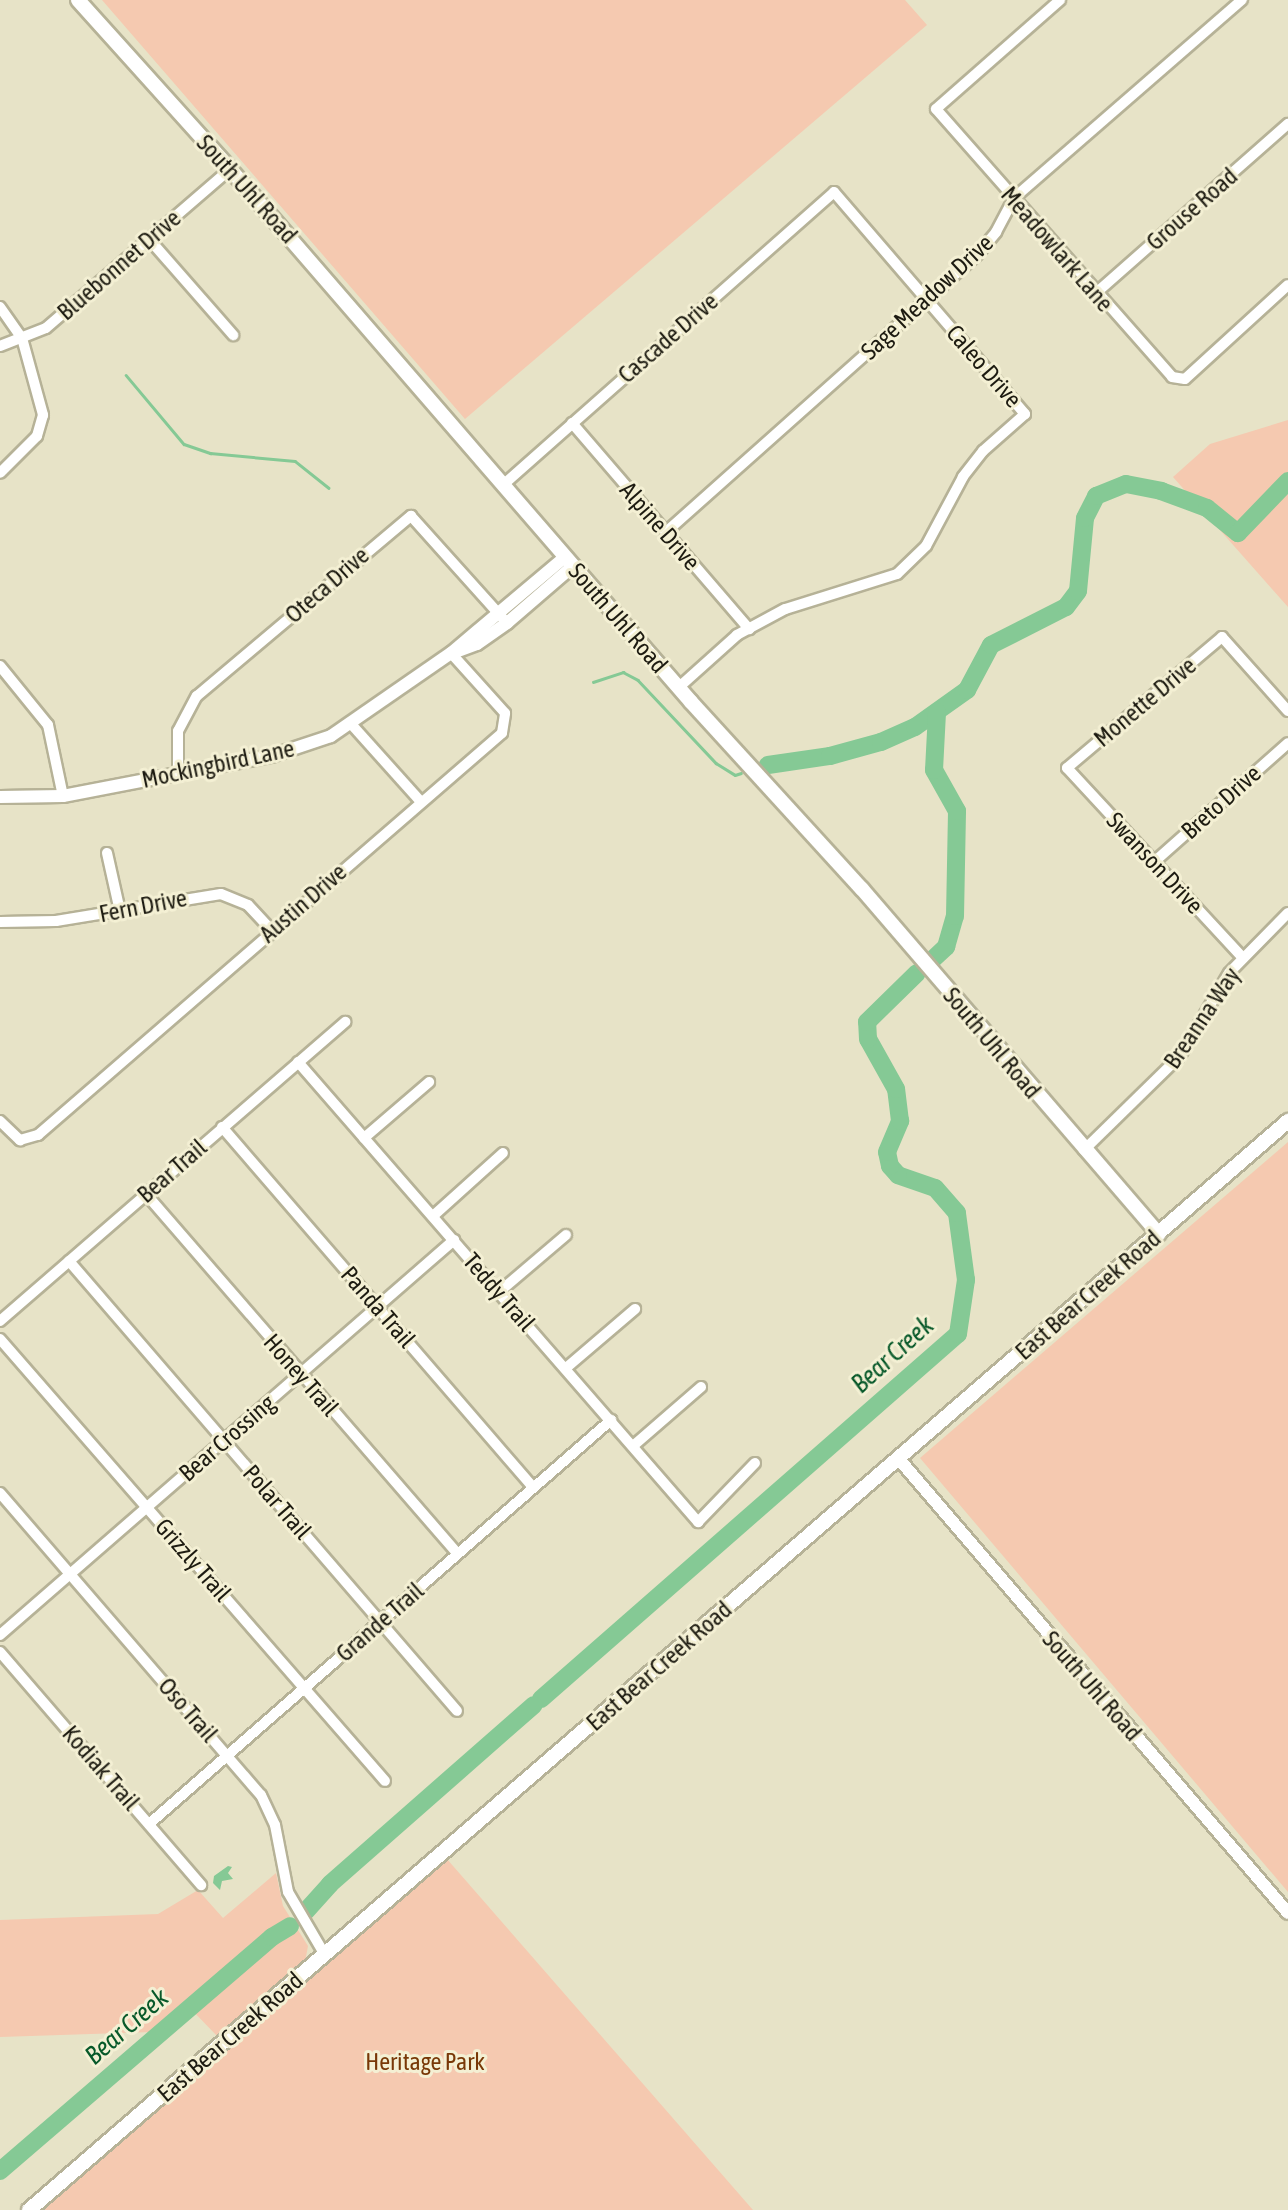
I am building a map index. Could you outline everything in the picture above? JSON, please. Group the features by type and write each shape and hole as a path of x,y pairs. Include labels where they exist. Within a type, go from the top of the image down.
{"main road":[{"name":"South Uhl Road","path":"78,0 230,169 679,687 862,889 1159,1234"},
{"name":"East Bear Creek Road","path":"29,2210 1288,1121"}],"street":[{"name":"Meadowlark Lane","path":"1060,0 936,108 1159,366 1172,377 1185,379 1288,285"},
{"name":"Sage Meadow Drive","path":"666,532 977,255 1014,198 1242,0"},
{"name":"Grouse Road","path":"1096,293 1288,124"},
{"name":"Bluebonnet Drive","path":"0,346 46,328 230,169"},
{"name":"Cascade Drive","path":"503,485 834,191"},
{"name":"Caleo Drive","path":"749,629 785,608 897,574 926,546 963,477 984,451 1025,414 834,191"},
{"path":"149,239 233,335"},
{"path":"0,307 22,338 43,415 37,436 0,473"},
{"name":"Alpine Drive","path":"572,423 749,629"},
{"name":"Oteca Drive","path":"178,773 178,731 197,696 411,516 503,618"},
{"name":"Mockingbird Lane","path":"0,797 63,796 271,756 352,725 503,618 569,561"},
{"path":"679,687 749,629"},
{"name":"Monette Drive","path":"1067,768 1222,636 1288,711"},
{"name":"Austin Drive","path":"0,1121 20,1140 29,1140 502,733 507,723 505,713 451,653"},
{"path":"0,666 48,725 63,796"},
{"path":"352,725 421,802"},
{"name":"Breto Drive","path":"1154,862 1288,743"},
{"name":"Swanson Drive","path":"1067,768 1243,958"},
{"path":"107,853 120,911"},
{"name":"Fern Drive","path":"0,922 56,921 221,894 248,905 272,931"},
{"name":"Breanna Way","path":"1084,1150 1180,1056 1229,973 1288,913"},
{"name":"Bear Trail","path":"0,1321 345,1022"},
{"name":"Teddy Trail","path":"298,1062 698,1522 755,1463"},
{"path":"364,1138 429,1082"},
{"name":"Panda Trail","path":"222,1128 533,1487"},
{"path":"433,1216 503,1153"},
{"name":"Honey Trail","path":"146,1194 457,1554"},
{"path":"499,1292 566,1236"},
{"name":"Bear Crossing","path":"0,1635 454,1240"},
{"name":"Polar Trail","path":"69,1261 457,1711"},
{"path":"566,1368 635,1309"},
{"name":"Grizzly Trail","path":"0,1339 385,1781"},
{"path":"633,1446 701,1387"},
{"name":"Grande Trail","path":"149,1824 611,1420"},
{"name":"South Uhl Road","path":"898,1458 1288,1913"},
{"name":"Oso Trail","path":"0,1493 261,1795 270,1815 288,1892 325,1955"},
{"name":"Kodiak Trail","path":"0,1652 201,1885"}],"green space":[{"path":"102,0 905,0 927,25 465,419"},
{"path":"1288,420 1288,607 1173,477 1210,444"},
{"path":"1288,1142 1288,1892 920,1458"},
{"name":"Heritage Park","path":"440,1851 753,2210 24,2210"},
{"path":"276,1873 283,1906 308,1946 305,1962 218,2037 189,2007 152,2032 0,2037 0,1920 158,1914 198,1890 223,1918"}],"shaded area":[{"path":"228,1866 232,1867 228,1873 233,1879 222,1881 220,1890 213,1883 214,1876"}],"waterway":[{"path":"126,375 184,444 210,453 295,461 329,488"},
{"name":"Bear Creek","path":"768,765 830,756 881,742 915,727 967,690 991,645 1066,607 1078,591 1085,518 1096,496 1126,484 1161,491 1207,508 1238,533 1288,481"},
{"path":"593,682 623,672 638,680 716,763 735,775 741,773"},
{"name":"Bear Creek","path":"931,961 946,947 955,916 957,811 934,770 937,712"},
{"name":"Bear Creek","path":"541,1699 958,1334 966,1280 957,1213 935,1188 898,1175 890,1166 887,1152 900,1121 896,1089 868,1039 867,1022 917,973"},
{"name":"Bear Creek","path":"306,1911 330,1884 534,1705"},
{"name":"Bear Creek","path":"0,2171 272,1937 290,1926"}]}
